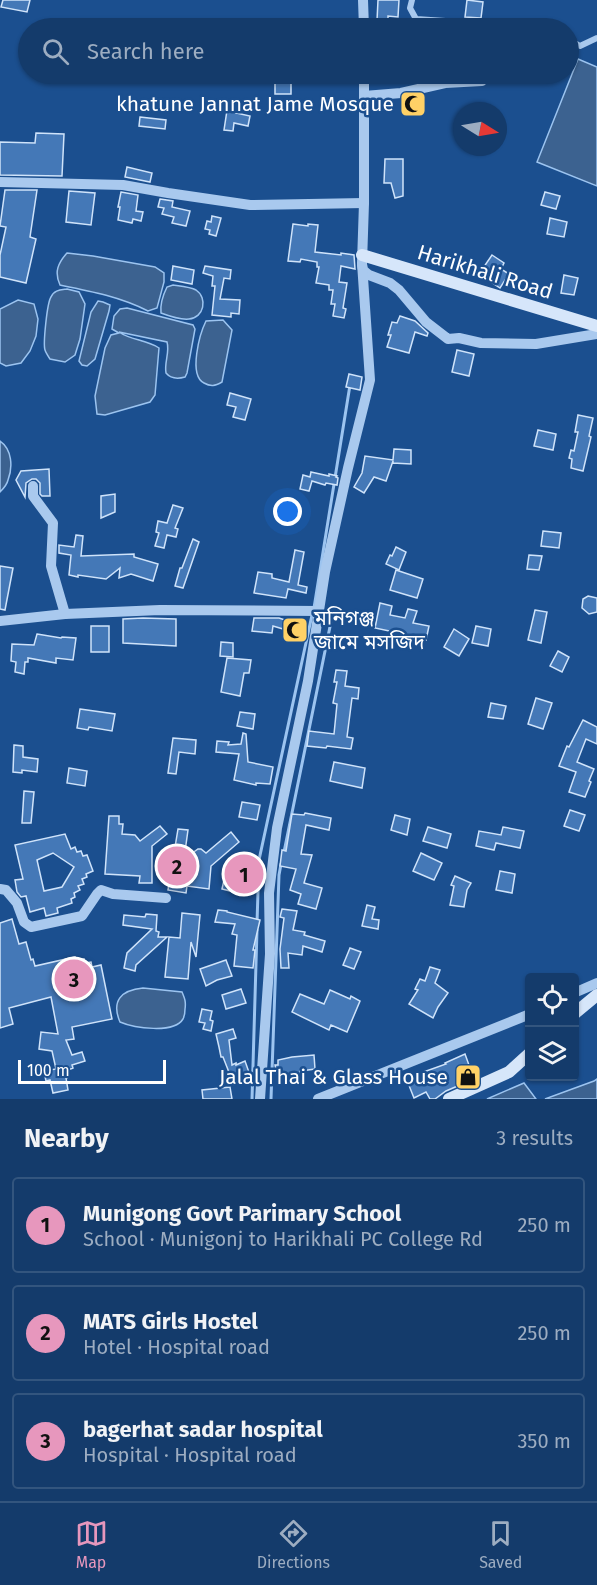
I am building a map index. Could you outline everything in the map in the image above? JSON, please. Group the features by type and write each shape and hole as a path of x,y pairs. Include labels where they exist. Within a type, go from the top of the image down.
{"main road":[{"name":"Harikhali Road","path":"362,259 597,326"},
{"path":"579,1010 597,995"},
{"path":"449,1099 509,1072 525,1058"}],"street":[{"path":"363,0 364,18"},
{"path":"412,0 410,8 415,18"},
{"path":"579,45 597,38"},
{"path":"260,1099 270,954 269,893 277,828 308,681 325,572 370,380 362,259 364,84"},
{"path":"364,96 401,93 441,84"},
{"path":"0,182 123,185 250,205 364,203"},
{"path":"362,259 363,270 399,290 426,322 448,339 459,338 482,343 536,344 597,334"},
{"path":"33,486 33,496 53,523 51,566 65,614"},
{"path":"0,621 65,614 160,610 318,611"},
{"path":"0,889 6,890 17,903 24,922 31,927 82,916 101,890 113,894 166,898"},
{"path":"579,991 597,983"},
{"path":"318,1099 525,1016"}],"water":[{"path":"579,59 597,67 597,186 537,162 568,84 579,84"},
{"path":"67,253 155,267 164,273 157,308 148,311 116,298 60,285 57,276 58,268"},
{"path":"173,285 191,288 200,294 203,307 194,318 175,318 161,313 161,303 167,287"},
{"path":"60,290 79,292 85,304 80,339 75,355 65,362 50,359 45,350 45,340 51,297"},
{"path":"18,300 34,304 38,319 36,336 30,351 21,363 6,366 0,363 0,309"},
{"path":"98,301 110,305 109,311 95,359 87,366 82,365 79,361 91,312"},
{"path":"127,308 193,325 195,329 187,373 185,377 177,378 166,373 167,342 119,332 159,348 155,395 150,402 105,415 97,414 95,396 105,348 111,335 119,333 112,329 114,316 120,309"},
{"path":"223,320 232,330 222,382 209,385 199,379 197,372 199,344 206,321"},
{"path":"0,441 9,453 11,464 10,475 0,492"},
{"path":"143,988 182,992 185,999 183,1019 178,1024 163,1028 144,1028 120,1022 117,1008 120,998 129,991"},
{"path":"597,1079 597,1099 545,1099 594,1081"},
{"path":"524,1083 536,1099 487,1099"}],"building":[{"path":"3,0 30,0 27,12 1,7"},
{"path":"378,0 399,0 398,17 377,18"},
{"path":"467,0 483,2 481,18 465,17"},
{"path":"275,84 291,84 291,94 275,94"},
{"path":"228,104 238,106 236,113 250,116 248,126 234,123 233,131 224,130"},
{"path":"140,117 166,120 165,129 139,126"},
{"path":"36,133 64,134 62,176 0,175 0,142 35,143"},
{"path":"385,159 403,159 403,196 395,198 391,183 384,183"},
{"path":"127,167 152,173 150,182 125,177"},
{"path":"5,190 37,190 30,237 36,239 26,283 0,277 0,255 6,227 0,226"},
{"path":"69,191 95,193 91,225 66,222"},
{"path":"121,192 138,195 136,211 143,212 141,221 133,219 132,223 118,220"},
{"path":"545,192 560,196 556,209 541,205"},
{"path":"160,199 173,201 172,207 190,211 186,226 172,223 174,217 162,214 164,208 158,207"},
{"path":"212,216 221,218 216,236 209,234 210,230 205,229 207,221 211,222"},
{"path":"550,218 567,222 564,237 547,234"},
{"path":"293,224 318,225 315,252 354,255 355,269 341,266 339,282 347,283 343,308 346,309 344,318 333,316 335,304 331,304 333,290 329,290 329,285 316,283 319,267 317,267 317,262 301,259 300,262 288,261"},
{"path":"492,255 504,263 501,269 509,274 500,288 479,274"},
{"path":"173,266 194,270 192,284 171,280"},
{"path":"205,266 231,270 230,279 224,278 220,299 240,300 239,314 231,313 231,317 212,315 215,286 212,286 213,276 203,273"},
{"path":"564,275 578,278 574,295 561,293"},
{"path":"400,316 415,321 428,333 427,336 415,332 409,353 387,347 392,322 397,323"},
{"path":"457,350 474,354 469,376 452,372"},
{"path":"349,374 362,377 360,390 346,387"},
{"path":"230,393 251,399 245,420 233,417 236,407 227,405"},
{"path":"578,415 593,418 583,471 571,468 572,459 569,458 571,450 574,451 578,432 575,432"},
{"path":"538,430 556,434 553,450 534,446"},
{"path":"394,449 411,450 411,464 393,463 393,461 386,481 374,477 364,493 354,487 362,473 365,456 393,460"},
{"path":"49,469 50,496 42,496 40,483 32,479 26,483 25,497 16,480 21,471"},
{"path":"311,472 337,476 337,485 326,483 325,485 312,481 309,491 300,489 303,475 310,477"},
{"path":"115,494 115,512 101,518 101,496"},
{"path":"173,505 183,508 175,528 178,529 176,537 167,535 164,548 155,546 159,533 156,532 158,521 167,523"},
{"path":"543,531 561,533 559,548 541,546"},
{"path":"76,535 83,536 81,556 134,554 134,557 158,564 153,581 131,574 119,578 120,568 106,579 69,575 71,555 59,553 59,545 74,547"},
{"path":"193,539 199,542 183,588 175,586 180,568 182,568"},
{"path":"396,547 406,552 399,570 386,564"},
{"path":"295,550 304,552 298,585 307,587 306,593 288,589 286,598 254,593 258,572 272,574 272,578 289,582"},
{"path":"529,555 542,556 539,570 527,569"},
{"path":"0,566 13,568 5,610 0,609"},
{"path":"396,570 423,579 417,598 390,590"},
{"path":"588,596 597,598 597,612 589,614 582,608 583,599"},
{"path":"380,603 392,606 390,615 405,618 408,609 417,611 413,623 429,626 426,640 375,628"},
{"path":"535,610 547,612 541,643 528,640"},
{"path":"254,618 285,620 283,629 273,626 272,633 252,631"},
{"path":"123,619 176,619 176,646 123,643"},
{"path":"91,626 109,626 109,652 91,652"},
{"path":"476,626 491,629 488,646 472,643"},
{"path":"454,629 469,639 459,656 444,647"},
{"path":"37,634 76,638 73,660 56,658 56,663 28,658 28,662 25,662 24,674 15,672 16,662 11,661 12,644 34,645"},
{"path":"221,642 233,643 233,657 220,656"},
{"path":"558,651 569,657 562,672 550,666"},
{"path":"227,658 251,660 249,673 244,673 240,696 221,692"},
{"path":"336,670 347,671 345,686 359,688 358,699 352,698 347,737 353,738 351,749 307,746 309,731 334,734 337,704 333,703 337,682 334,682"},
{"path":"536,698 552,703 543,729 528,724"},
{"path":"491,703 506,706 503,719 488,717"},
{"path":"80,709 115,714 112,731 89,727 88,730 77,728"},
{"path":"240,712 255,714 253,729 237,726"},
{"path":"583,720 597,727 597,744 586,739 577,762 594,769 585,797 569,792 576,772 559,766 567,746 569,747"},
{"path":"243,733 246,734 248,762 273,767 270,784 256,783 256,785 234,780 239,754 216,752 217,741 229,742 228,745 241,744"},
{"path":"173,738 196,740 195,754 179,752 176,774 168,773"},
{"path":"14,745 23,746 23,757 38,759 37,772 22,770 22,773 13,772"},
{"path":"334,762 365,768 362,788 330,781"},
{"path":"69,768 87,771 85,786 67,783"},
{"path":"24,791 34,792 31,823 22,823"},
{"path":"242,802 260,805 257,820 239,817"},
{"path":"570,810 585,815 579,831 564,826"},
{"path":"305,813 331,818 329,830 306,825 301,854 312,855 304,883 322,888 316,909 298,904 301,894 290,890 296,869 280,866 282,850 286,851 292,814 304,815"},
{"path":"395,815 410,819 407,835 391,830"},
{"path":"109,816 119,816 119,824 123,824 122,834 135,835 140,841 160,826 167,834 152,846 152,883 139,883 140,876 105,874"},
{"path":"428,827 451,834 447,848 423,841"},
{"path":"503,827 524,831 520,848 496,843 494,850 476,846 479,831 501,835"},
{"path":"178,829 188,830 184,859 198,849 206,853 231,832 239,842 211,866 209,889 187,886 186,893 168,890"},
{"path":"65,834 71,849 75,847 77,852 81,851 83,856 87,855 93,871 82,879 84,884 78,886 80,890 74,893 72,903 57,908 58,913 46,916 44,908 30,912 26,896 21,897 17,892 15,880 23,879 15,845","holes":["53,853 74,867 62,887 44,891 37,860"]},
{"path":"421,853 442,863 434,880 413,871"},
{"path":"228,862 240,864 234,892 222,889"},
{"path":"500,871 515,874 512,893 496,890"},
{"path":"455,876 471,883 467,890 464,907 450,905 454,886 451,885"},
{"path":"367,905 375,907 372,919 379,920 378,929 362,926"},
{"path":"282,909 297,911 293,930 305,932 304,935 325,941 322,952 303,946 302,955 288,953 289,968 281,968 280,949 284,918 280,917"},
{"path":"218,910 260,920 253,950 255,950 253,968 234,966 237,935 232,934 235,924 215,922"},
{"path":"182,913 200,915 196,957 191,942 188,979 165,977 169,937 180,938"},
{"path":"146,914 157,915 158,937 167,937 136,965 135,971 124,968 127,953 152,929 123,925 124,915 145,917"},
{"path":"12,919 19,944 26,942 35,966 75,957 76,961 84,959 85,963 91,962 92,967 101,965 112,1019 72,1027 74,1039 66,1040 72,1055 82,1052 85,1061 72,1065 73,1068 68,1070 69,1077 66,1078 68,1090 53,1093 50,1080 46,1081 44,1071 56,1069 52,1051 39,1049 41,1032 58,1034 51,997 9,1008 13,1024 0,1028 0,923"},
{"path":"350,948 361,952 354,969 343,965"},
{"path":"226,960 232,976 206,986 200,969"},
{"path":"430,967 440,970 435,983 448,993 433,1018 409,1004 418,990 415,989 420,979 425,981"},
{"path":"241,989 246,1003 226,1009 222,995"},
{"path":"330,990 360,1001 347,1032 331,1025 329,1030 292,1012 300,994 324,1004"},
{"path":"202,1009 212,1011 211,1031 203,1029 205,1023 199,1022"},
{"path":"233,1029 236,1038 229,1040 232,1065 245,1061 251,1078 234,1085 223,1057 221,1057 216,1034"},
{"path":"465,1054 474,1079 446,1091 435,1099 430,1099 426,1092 414,1098 408,1083 420,1078 418,1074"},
{"path":"314,1055 315,1069 300,1071 301,1074 292,1077 291,1073 277,1076 275,1065 278,1065 278,1060"},
{"path":"230,1087 232,1099 203,1099 202,1090"}],"waterway":[{"path":"314,608 350,385"},
{"path":"284,852 334,607"},
{"path":"257,923 259,860 312,615"},
{"path":"271,1099 281,864"},
{"path":"252,1099 257,930"}],"place":[{"name":"khatune Jannat Jame Mosque","path":"413,104"},
{"name":"মনিগঞ্জ জামে মসজিদ","path":"295,630"},
{"name":"MATS Girls Hostel","path":"177,866"},
{"name":"Munigong Govt Parimary School","path":"244,874"},
{"name":"bagerhat sadar hospital","path":"74,979"},
{"name":"Jalal Thai & Glass House","path":"468,1077"}]}
